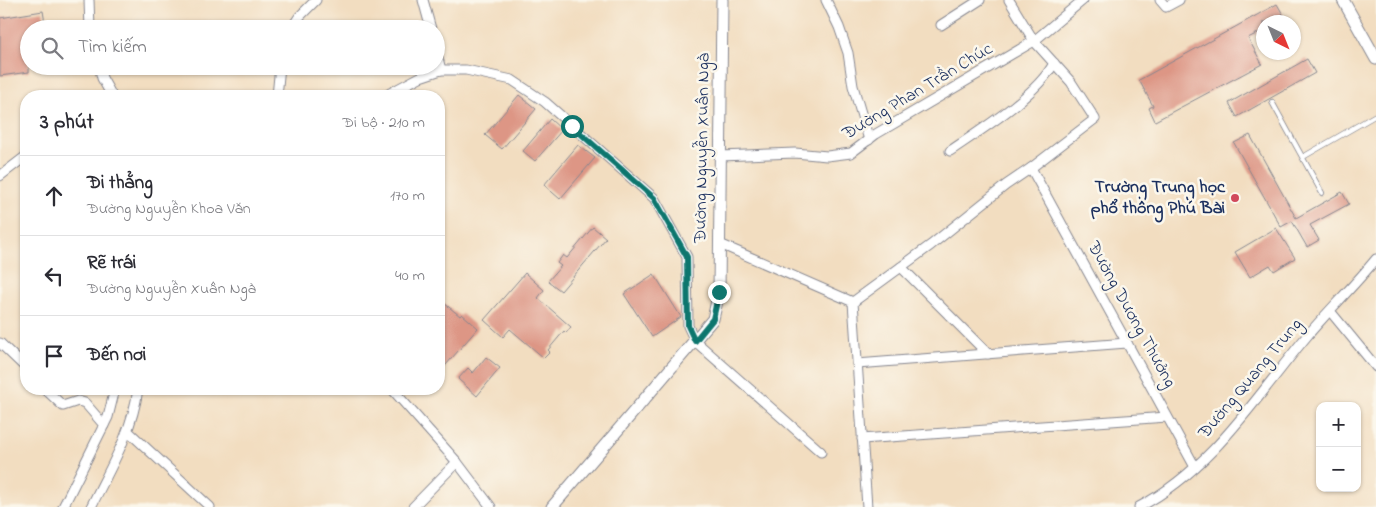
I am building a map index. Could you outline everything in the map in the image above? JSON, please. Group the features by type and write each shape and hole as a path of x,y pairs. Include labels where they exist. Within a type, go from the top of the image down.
{"street":[{"path":"88,0 89,20"},
{"path":"296,20 316,0"},
{"path":"423,0 429,20"},
{"name":"Đường Nguyễn Xuân Ngà","path":"557,505 713,319 719,292 722,0"},
{"path":"826,0 848,54 853,86 869,140"},
{"path":"941,25 980,0"},
{"path":"853,302 1094,119 1072,82 1034,41 1009,0"},
{"name":"Đường Phan Trần Chúc","path":"721,156 795,153 826,156 851,153 869,140 1034,41 1083,0"},
{"path":"1160,0 1166,7 1180,0"},
{"path":"1343,0 1376,59"},
{"path":"950,151 1002,114 1044,78 1054,63"},
{"path":"445,70 466,70 512,80 545,102 654,198 687,257 688,326 695,341 821,452"},
{"path":"101,75 109,90"},
{"path":"278,90 279,75"},
{"path":"396,90 426,75"},
{"path":"0,176 20,161"},
{"name":"Đường Dương Thưởng","path":"1031,168 1195,468"},
{"path":"720,244 853,302"},
{"name":"Đường Quang Trung","path":"1139,507 1195,468 1218,446 1308,335 1376,260"},
{"path":"901,267 988,354"},
{"path":"853,302 867,507"},
{"path":"1330,311 1376,366"},
{"path":"0,343 20,362"},
{"path":"857,364 1127,343"},
{"path":"51,395 63,406 78,401 85,403 104,425"},
{"path":"63,507 104,425 113,395"},
{"path":"91,507 128,431 137,395"},
{"path":"397,395 458,462 491,507"},
{"path":"862,439 1167,417"},
{"path":"128,431 210,507"},
{"path":"413,507 458,462"}],"lane":[{"path":"1272,102 1322,193"},
{"path":"1303,157 1376,115"}],"building":[{"path":"1277,4 1283,15 1257,15"},
{"path":"43,11 44,20 20,20 20,73 0,76 0,18"},
{"path":"1256,16 1256,34 1248,38 1256,53 1256,60 1260,60 1262,64 1155,121 1149,108 1153,106 1139,80"},
{"path":"1307,59 1315,73 1237,117 1229,103"},
{"path":"519,95 536,109 502,149 485,135"},
{"path":"550,119 562,130 535,161 523,151"},
{"path":"1250,135 1296,218 1342,192 1349,204 1310,225 1319,240 1307,247 1292,221 1281,227 1234,143"},
{"path":"578,145 595,158 560,199 544,185"},
{"path":"593,227 606,238 561,291 548,281 561,266 557,263 563,255 567,258"},
{"path":"1276,228 1295,258 1274,271 1270,265 1250,277 1235,252"},
{"path":"525,273 544,290 538,298 571,327 566,333 564,331 548,350 550,352 544,358 510,329 503,337 484,320"},
{"path":"654,274 681,317 652,337 624,294"},
{"path":"445,304 460,316 462,314 478,328 445,366"},
{"path":"486,357 500,368 477,396 458,379 468,368 473,373"}],"place":[{"name":"Trường Trung học phổ thông Phú Bài","path":"1235,198"}],"route":[{"path":"572,126 654,198 687,257 688,326 695,341 713,319 719,292"}]}
